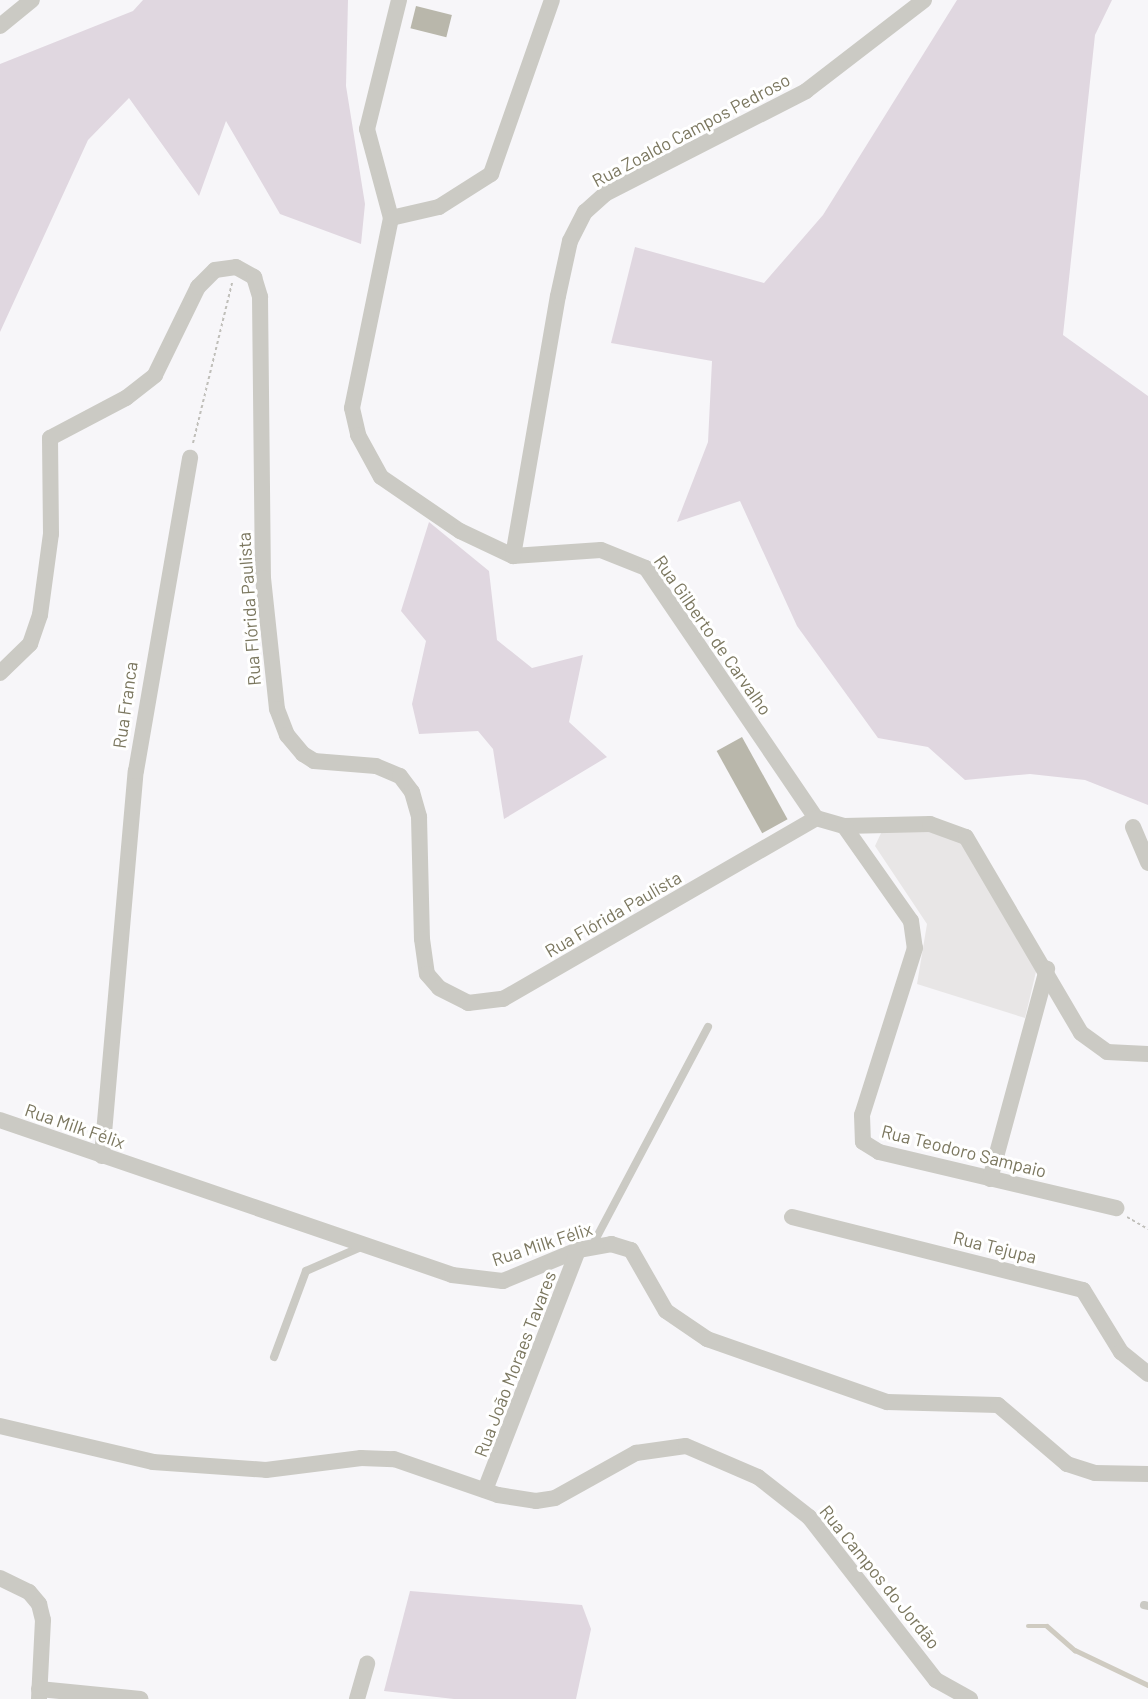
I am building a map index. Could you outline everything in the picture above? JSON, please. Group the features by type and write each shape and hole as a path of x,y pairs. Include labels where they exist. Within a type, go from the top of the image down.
{"street":[{"path":"0,26 32,0"},
{"name":"Rua Gilberto de Carvalho","path":"399,0 367,129 390,218 354,386 358,435 381,477 460,531 513,556 601,550 646,568 816,818"},
{"path":"390,218 439,207 491,174 552,0"},
{"name":"Rua Zoaldo Campos Pedroso","path":"513,556 558,296 570,241 585,212 605,194 806,91 924,0"},
{"path":"0,673 30,644 40,615 51,534 50,438 120,401 155,375 198,287 215,270 237,267"},
{"name":"Rua Flórida Paulista","path":"237,267 254,278 260,297 263,578 277,709 286,735 303,754 314,761 376,766 400,776 412,792 419,818 422,939 428,974 439,988 468,1003 503,999 816,818"},
{"name":"Rua Franca","path":"102,1156 136,771 189,458"},
{"path":"816,818 843,826 930,824 966,837 1093,1045 1107,1052 1148,1054"},
{"name":"Rua Teodoro Sampaio","path":"843,826 911,921 915,948 862,1116 863,1142 879,1152 1116,1208"},
{"path":"1133,826 1148,863"},
{"path":"990,1179 1047,969"},
{"name":"Rua Milk Félix","path":"0,1120 361,1246 490,1282 585,1248 632,1250 666,1311 707,1339 887,1402 998,1405 1067,1464 1095,1473 1148,1474"},
{"name":"Rua Tejupa","path":"792,1217 1083,1290 1121,1352 1148,1374"},
{"name":"Rua João Moraes Tavares","path":"485,1490 585,1248"},
{"name":"Rua Campos do Jordão","path":"0,1426 153,1462 266,1470 361,1458 394,1460 485,1490 536,1501 555,1498 636,1454 670,1445 725,1460 809,1516 936,1680 970,1699"},
{"path":"0,1578 29,1592 39,1604 43,1620 39,1694 141,1699"},
{"path":"357,1699 367,1663"}],"lane":[{"path":"585,1248 708,1028"},
{"path":"274,1358 306,1271 361,1246"}],"path":[{"path":"189,458 237,267"},
{"path":"1116,1208 1148,1229"}],"shaded area":[{"path":"143,0 348,0 346,86 365,204 361,244 280,214 226,121 199,196 129,98 88,140 0,332 0,64 133,11"},
{"path":"957,0 1112,0 1095,35 1063,335 1148,396 1148,805 1085,780 1030,774 965,780 928,747 878,738 797,626 740,501 677,522 708,442 712,361 611,343 635,247 764,283 823,215"},
{"path":"429,522 489,571 497,640 532,668 583,655 569,722 607,757 504,819 493,749 478,731 419,734 412,704 426,641 401,611"},
{"path":"921,828 961,836 1039,959 1025,1018 917,984 927,924 875,846 882,831"},
{"path":"410,1591 582,1605 591,1629 576,1699 454,1699 384,1691"}],"building":[{"path":"416,6 452,15 446,37 410,28"},
{"path":"742,737 788,819 762,833 717,751"}],"waterway":[{"path":"1028,1626 1047,1626 1075,1650 1148,1685"}]}
